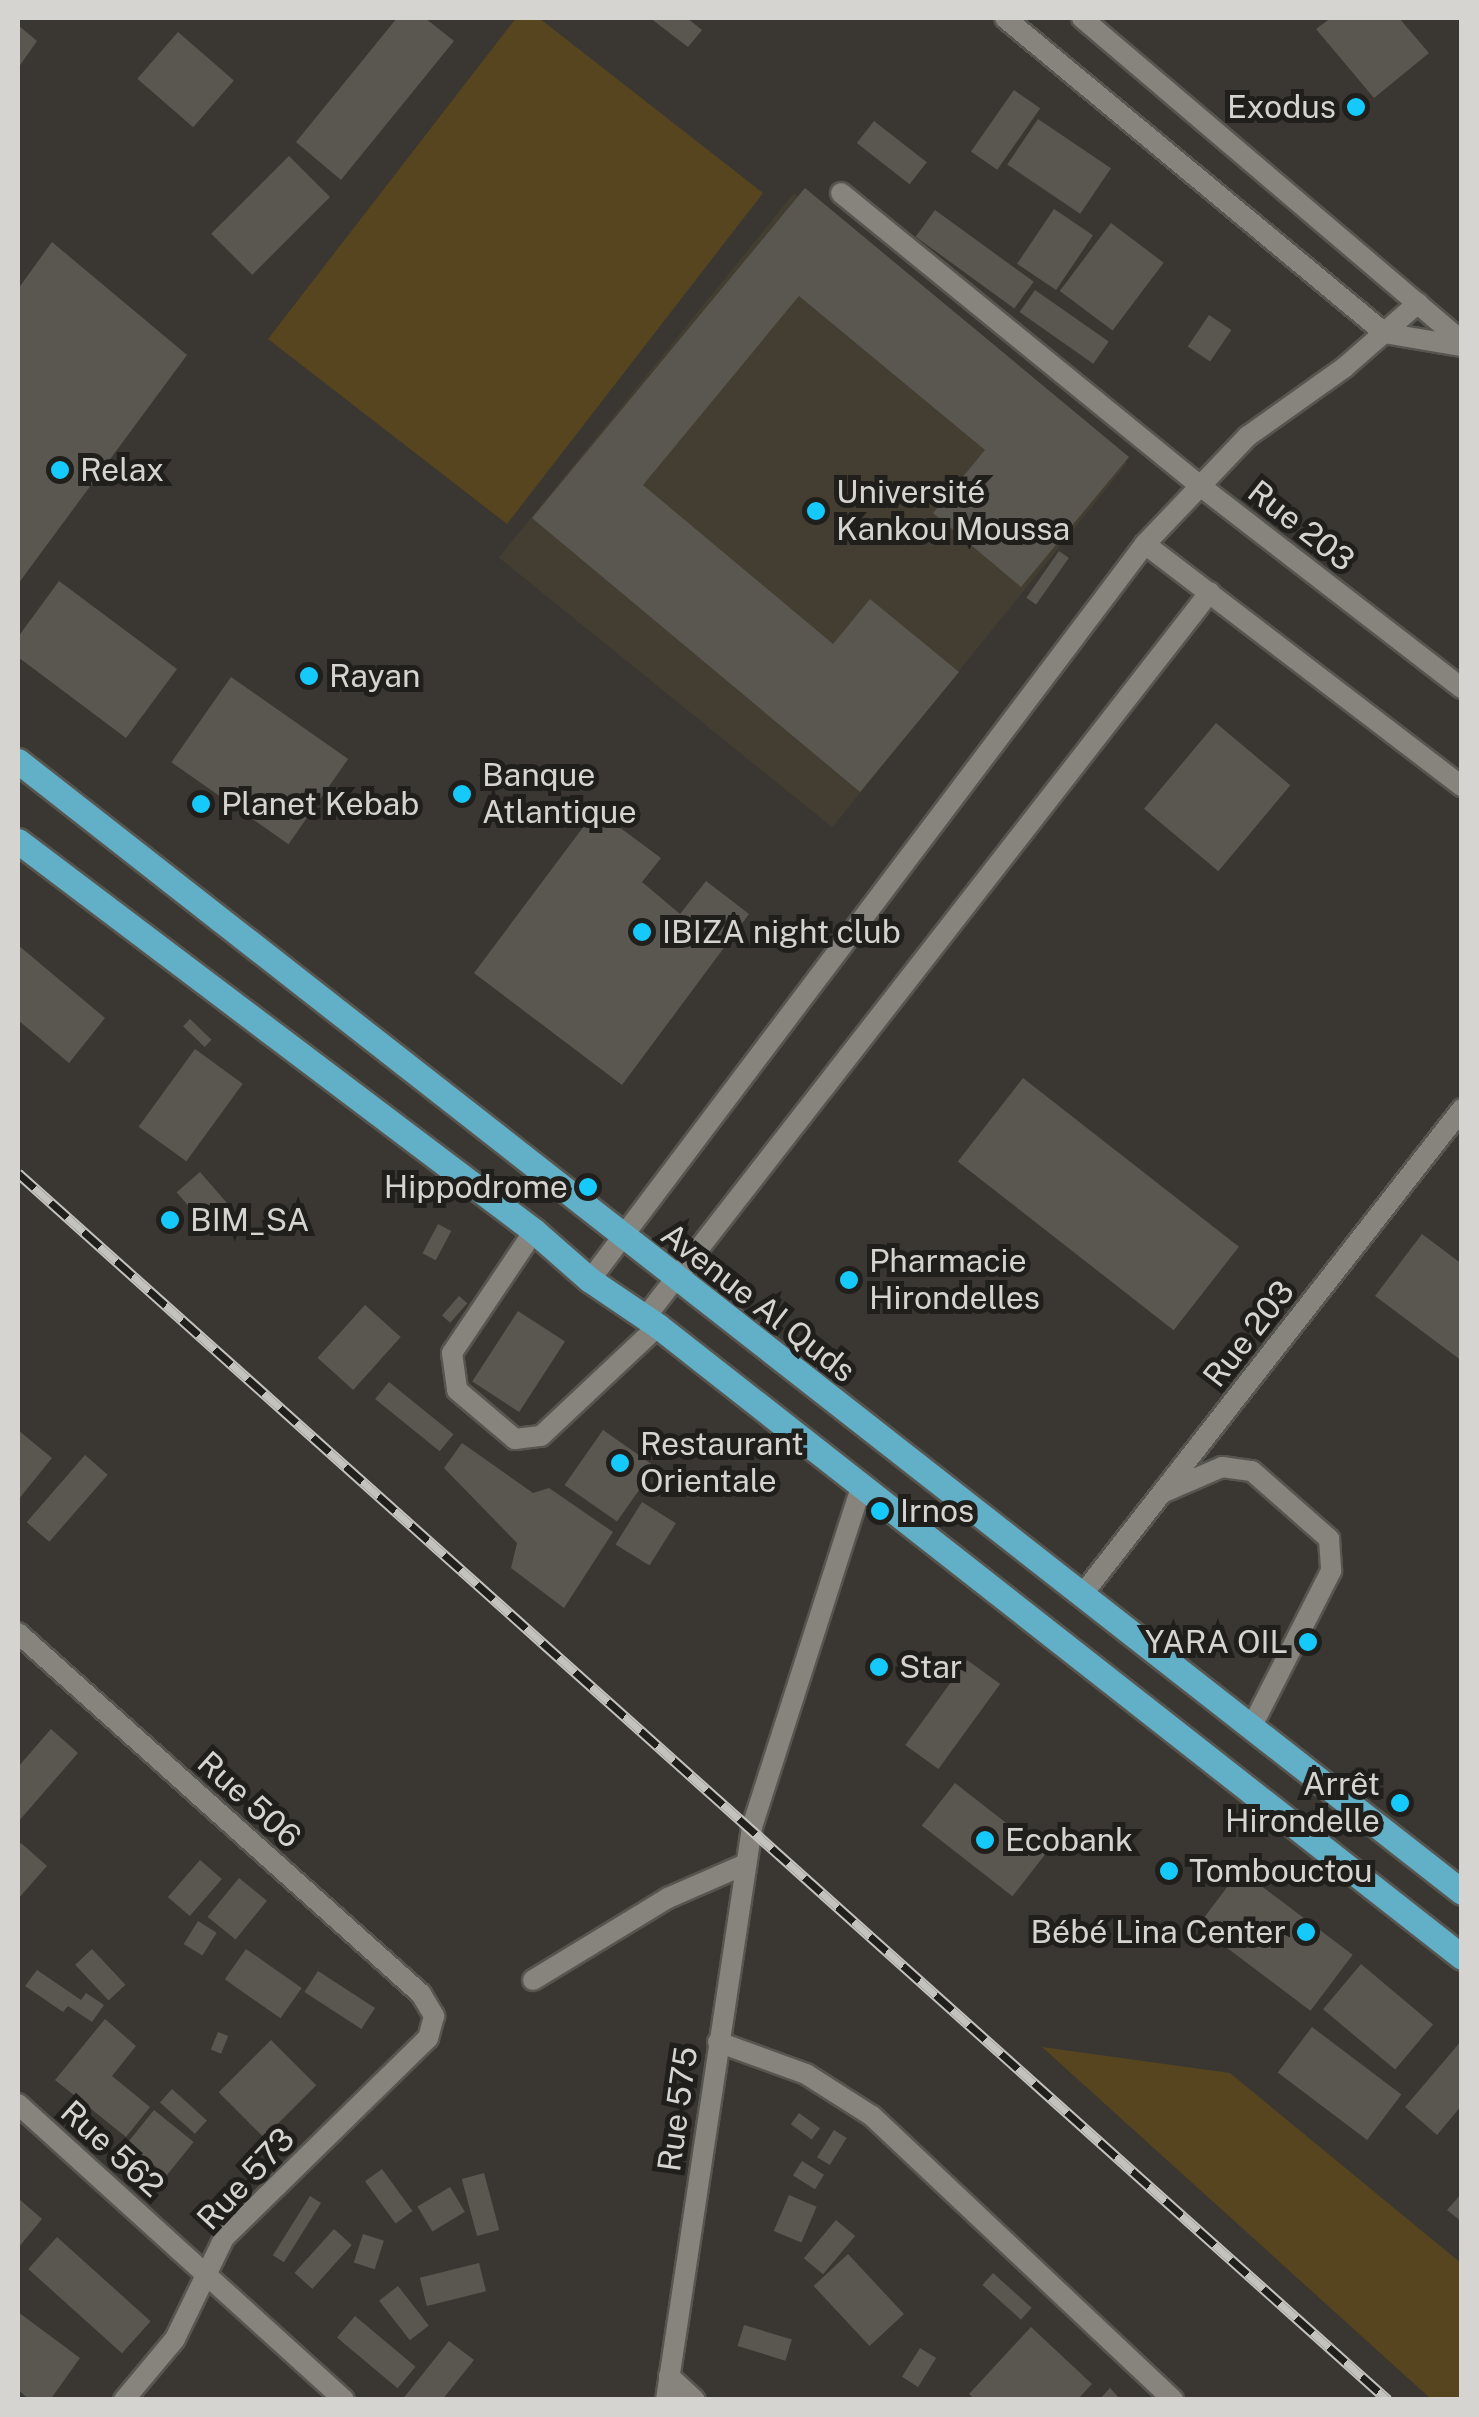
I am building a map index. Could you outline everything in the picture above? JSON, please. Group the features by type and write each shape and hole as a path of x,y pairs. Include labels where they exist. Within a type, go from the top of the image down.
{"main road":[{"name":"Avenue Al Quds","path":"18,761 622,1238 1462,1892"},
{"path":"18,840 534,1230 590,1280 651,1322 862,1485 1462,1956"}],"street":[{"path":"1005,18 1384,333 1462,343"},
{"path":"1082,18 1462,343"},
{"name":"Rue 203","path":"842,194 1199,485 1462,688"},
{"path":"590,1280 1145,544 1248,436 1345,367 1418,304"},
{"path":"1145,544 1462,786"},
{"path":"534,1230 452,1352 457,1390 515,1438 540,1436 651,1322 674,1278 1210,592"},
{"name":"Rue 203","path":"1082,1596 1462,1109"},
{"path":"1164,1492 1222,1467 1252,1471 1330,1539 1331,1571 1252,1726"},
{"name":"Rue 575","path":"666,2400 752,1827 862,1485"},
{"name":"Rue 506","path":"18,1633 421,1994 434,2016"},
{"path":"532,1980 668,1898 746,1864"},
{"name":"Rue 573","path":"124,2400 176,2338 224,2238 428,2038 434,2016"},
{"path":"718,2042 806,2074 872,2116 1173,2400"},
{"name":"Rue 562","path":"18,2104 344,2400"},
{"path":"669,2376 695,2400"}],"shaded area":[{"path":"516,18 539,18 763,193 507,524 268,339"},
{"name":"Université Kankou Moussa","path":"794,193 1127,463 832,827 499,557"},
{"path":"1042,2047 1230,2073 1461,2263 1461,2399 1431,2399"}],"building":[{"path":"397,18 425,18 454,41 341,180 296,142"},
{"path":"650,18 687,18 702,30 688,47"},
{"path":"1331,18 1399,18 1429,53 1374,98 1316,29"},
{"path":"18,25 37,41 18,68"},
{"path":"178,32 234,81 193,127 137,79"},
{"path":"1014,90 1040,108 997,170 971,151"},
{"path":"1038,119 1111,168 1080,214 1007,165"},
{"path":"874,121 927,162 910,184 857,143"},
{"path":"289,156 330,197 252,275 211,234"},
{"path":"805,188 1129,457 1021,587 933,513 985,450 799,296 643,485 833,644 870,599 959,672 860,792 532,518"},
{"path":"1054,209 1093,235 1056,290 1017,264"},
{"path":"935,210 1034,282 1014,308 916,237"},
{"path":"1111,223 1164,263 1113,331 1060,291"},
{"name":"Relax","path":"52,242 187,355 18,584 18,289"},
{"path":"1035,290 1109,342 1093,364 1020,312"},
{"path":"1209,315 1231,330 1210,362 1188,347"},
{"path":"1059,551 1069,558 1036,605 1026,598"},
{"path":"59,581 177,669 126,738 18,657 18,637"},
{"path":"231,677 348,759 288,844 171,762"},
{"path":"1216,723 1290,785 1218,871 1144,809"},
{"path":"596,810 661,858 642,882 680,914 706,881 749,914 622,1085 474,973"},
{"path":"18,945 105,1018 69,1063 18,1020"},
{"path":"190,1019 212,1040 205,1047 183,1026"},
{"path":"195,1049 243,1084 186,1161 139,1127"},
{"path":"1023,1078 1239,1247 1174,1330 958,1162"},
{"path":"200,1172 230,1207 207,1227 177,1192"},
{"path":"438,1224 451,1231 436,1260 423,1253"},
{"path":"1422,1234 1462,1264 1462,1361 1375,1296"},
{"path":"459,1296 467,1303 450,1323 442,1316"},
{"path":"365,1305 401,1337 353,1390 317,1358"},
{"path":"518,1311 565,1341 519,1412 472,1381"},
{"path":"389,1382 454,1434 440,1451 375,1399"},
{"path":"18,1430 52,1458 18,1500"},
{"path":"603,1430 655,1467 617,1522 565,1485"},
{"path":"462,1443 533,1493 549,1488 613,1532 564,1608 511,1568 517,1543 444,1468"},
{"path":"85,1455 108,1475 49,1542 27,1522"},
{"path":"642,1502 676,1523 649,1566 616,1544"},
{"path":"967,1660 1000,1684 938,1769 905,1745"},
{"path":"51,1729 78,1753 18,1822 18,1767"},
{"name":"Ecobank","path":"955,1783 1046,1854 1012,1896 922,1826"},
{"path":"21,1843 47,1866 18,1899 18,1847"},
{"path":"200,1860 222,1879 190,1916 168,1897"},
{"path":"1240,1870 1353,1955 1310,2011 1198,1926"},
{"path":"239,1878 267,1901 236,1940 208,1917"},
{"path":"198,1921 217,1933 202,1956 184,1944"},
{"path":"92,1949 125,1985 109,2001 75,1965"},
{"path":"246,1949 302,1988 280,2018 225,1979"},
{"path":"1361,1964 1433,2024 1395,2070 1323,2009"},
{"path":"37,1970 81,2000 86,1993 104,2005 92,2022 68,2006 63,2012 25,1986"},
{"path":"318,1971 375,2008 361,2029 304,1992"},
{"path":"105,2019 136,2046 112,2076 150,2107 126,2137 55,2080"},
{"path":"1312,2027 1401,2094 1367,2140 1278,2073"},
{"path":"218,2032 228,2036 221,2054 211,2050"},
{"path":"271,2040 316,2085 264,2138 219,2092"},
{"path":"1462,2040 1462,2105 1437,2135 1405,2107"},
{"path":"172,2089 207,2120 195,2134 160,2102"},
{"path":"154,2110 194,2142 167,2176 127,2143"},
{"path":"799,2113 820,2128 812,2140 791,2124"},
{"path":"834,2130 847,2138 830,2165 817,2157"},
{"path":"802,2161 824,2175 815,2189 793,2175"},
{"path":"382,2169 413,2211 396,2223 365,2181"},
{"path":"484,2173 499,2230 477,2236 462,2179"},
{"path":"450,2187 465,2212 432,2231 417,2207"},
{"path":"1462,2193 1462,2222 1447,2210"},
{"path":"789,2195 817,2207 801,2243 774,2231"},
{"path":"310,2196 321,2203 284,2262 273,2255"},
{"path":"18,2198 42,2219 18,2248"},
{"path":"836,2220 855,2236 823,2274 804,2258"},
{"path":"334,2229 352,2245 312,2289 295,2273"},
{"path":"363,2234 384,2241 375,2269 354,2263"},
{"path":"57,2237 151,2321 122,2353 28,2269"},
{"path":"848,2254 904,2314 870,2346 814,2286"},
{"path":"479,2263 486,2291 427,2306 420,2278"},
{"path":"993,2273 1032,2308 1021,2320 982,2285"},
{"path":"398,2286 429,2325 410,2340 379,2301"},
{"path":"18,2312 80,2358 50,2400 30,2400 18,2390"},
{"path":"355,2316 416,2367 398,2388 337,2337"},
{"path":"744,2325 792,2340 785,2361 738,2346"},
{"path":"1031,2327 1092,2384 1077,2400 975,2400 969,2394"},
{"path":"449,2341 474,2360 442,2400 402,2400"},
{"path":"920,2348 936,2358 918,2387 902,2377"},
{"path":"1110,2388 1121,2400 1099,2400"}],"railway":[{"path":"18,1173 1388,2400"}],"place":[{"name":"Exodus","path":"1356,107"},
{"name":"Relax","path":"60,470"},
{"name":"Université Kankou Moussa","path":"816,511"},
{"name":"Rayan","path":"309,676"},
{"name":"Banque Atlantique","path":"462,794"},
{"name":"Planet Kebab","path":"201,804"},
{"name":"IBIZA night club","path":"642,932"},
{"name":"Hippodrome","path":"588,1187"},
{"name":"BIM_SA","path":"170,1220"},
{"name":"Pharmacie Hirondelles","path":"849,1280"},
{"name":"Restaurant Orientale","path":"620,1463"},
{"name":"Irnos","path":"880,1511"},
{"name":"YARA OIL","path":"1308,1642"},
{"name":"Star","path":"879,1667"},
{"name":"Arrêt Hirondelle","path":"1400,1803"},
{"name":"Ecobank","path":"985,1840"},
{"name":"Tombouctou","path":"1169,1871"},
{"name":"Bébé Lina Center","path":"1306,1932"}]}
